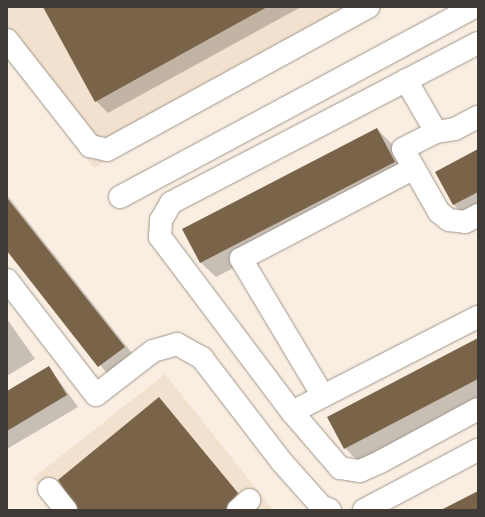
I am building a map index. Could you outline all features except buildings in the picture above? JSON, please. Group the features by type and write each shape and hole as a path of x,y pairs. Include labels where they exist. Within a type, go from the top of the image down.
{"street":[{"path":"7,40 90,146 107,150 368,7"},
{"path":"120,197 474,7"},
{"path":"478,43 171,203 161,220 160,237 327,457 340,468 360,471 478,409"},
{"path":"406,80 436,132"},
{"path":"478,117 455,129 436,132 404,149 439,212 450,220 465,222 478,215"},
{"path":"323,396 241,259 414,168"},
{"path":"7,280 96,395 153,351 177,344 202,358 281,460 321,506 330,510"},
{"path":"292,412 478,317"},
{"path":"364,510 478,450"},
{"path":"49,489 66,510"}],"shaded area":[{"path":"7,7 386,7 94,168 7,58"},
{"path":"165,374 273,510 57,510 33,478"}]}
